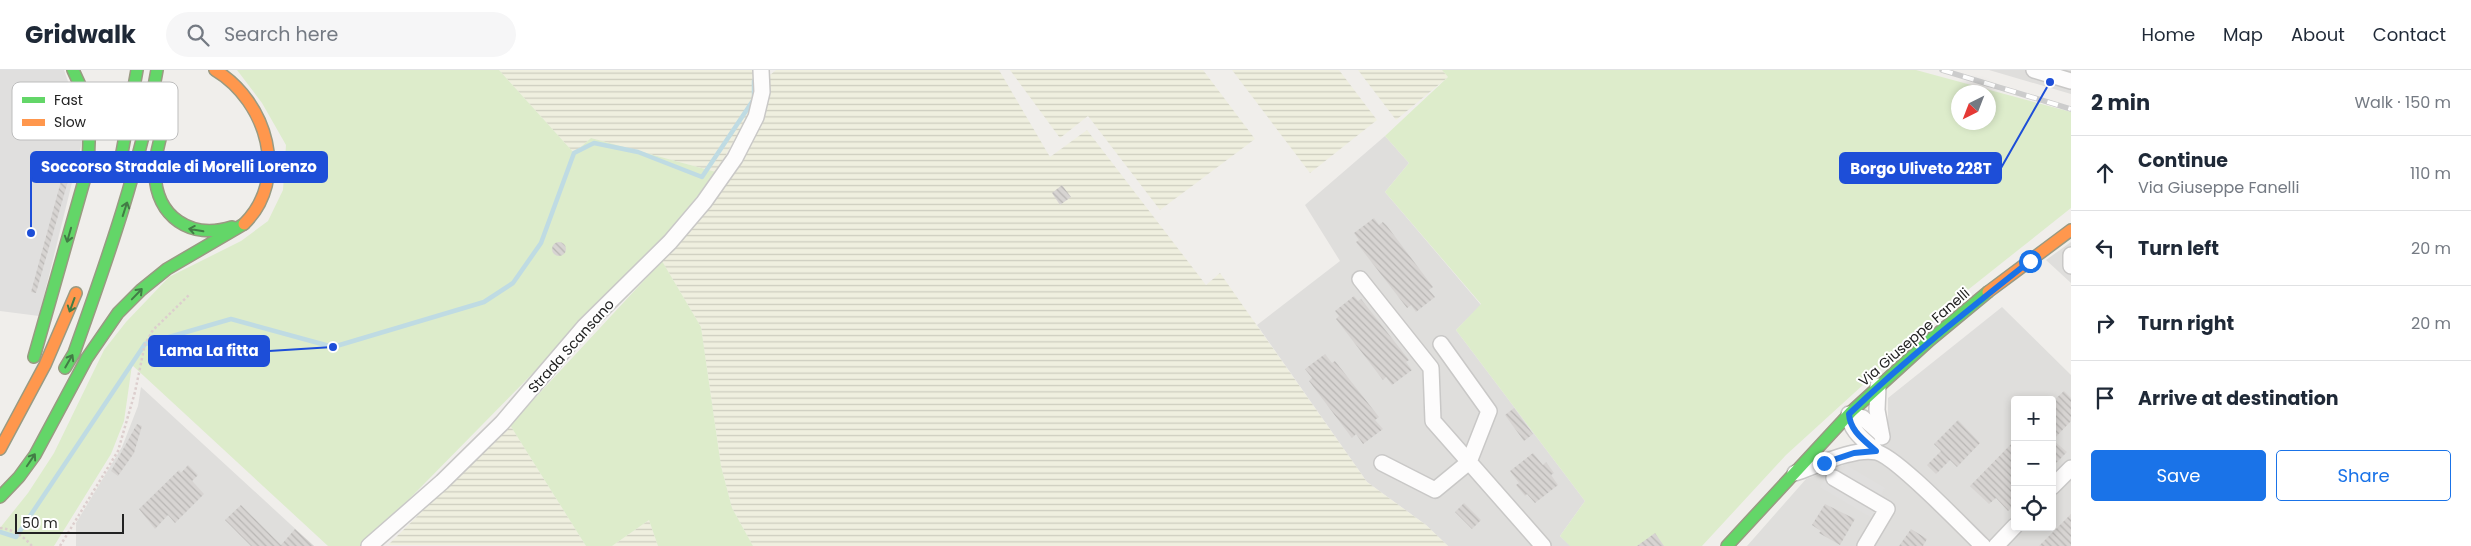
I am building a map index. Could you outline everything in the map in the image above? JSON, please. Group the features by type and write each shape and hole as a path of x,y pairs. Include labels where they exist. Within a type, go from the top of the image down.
{"main road":[{"path":"73,70 80,82"},
{"path":"0,497 32,460 93,349 118,313 142,288 165,270 244,224 258,210 268,187 270,165 267,141 260,121 250,102 234,83 214,70"},
{"path":"0,427 32,366 88,167 91,140"},
{"path":"118,167 126,140"},
{"path":"59,378 74,353 127,206 144,140"},
{"path":"159,140 155,162 155,180 159,198 171,216 188,229 212,232 244,224"},
{"name":"Via Giuseppe Fanelli","path":"1727,546 1849,414 1878,386 1973,306 2071,230"},
{"path":"0,449 45,365 82,278"}],"street":[{"name":"Strada Scansano","path":"370,546 442,482 502,423 584,327 670,242 704,202 735,158 756,117 762,92 762,70"},
{"path":"2034,70 2071,81"},
{"path":"2071,255 2071,266"},
{"path":"1360,278 1431,368 1433,421 1543,546"},
{"path":"1382,463 1435,490 1469,462 1489,411 1441,344"},
{"path":"1878,386 1877,410 1880,433 1895,462"},
{"path":"1880,433 1862,418 1849,414 1854,430 1876,451 1895,462 1983,546"},
{"path":"1795,473 1854,453 1876,451"},
{"path":"2053,486 2071,468"},
{"path":"1834,478 1887,509 1865,546"},
{"path":"1996,546 2011,530"}],"path":[{"path":"60,546 118,451 135,392 145,344 153,330 189,295"},
{"path":"0,528 9,529 18,534 32,546"}],"shaded area":[{"path":"0,70 64,70 68,82 12,82 12,140 83,140 39,316 0,311"},
{"path":"1989,70 2071,70 2071,94"},
{"path":"1385,136 1409,163 1385,192 1481,305 1456,330 1585,501 1560,536 1571,546 1448,546 1426,525 1367,482 1257,325 1340,261 1305,205"},
{"path":"2071,242 2071,283 2046,260"},
{"path":"2002,307 2071,375 2071,546 1747,546 1806,479 1854,461 1888,434 1888,398"},
{"path":"141,387 314,546 76,546 76,523 122,447 138,406"},
{"path":"1846,465 1885,488 1879,498 1840,475"},
{"path":"1826,478 1877,510 1872,518 1820,487"}],"green space":[{"path":"237,70 499,70 574,153 591,138 716,172 662,242 361,546 328,546 132,365 124,421 111,454 54,546 0,546 0,528 28,493 54,453 104,350 126,322 169,277 241,241 268,221 283,190 286,145 262,103"},
{"path":"499,70 757,70 753,108 716,172 591,138 574,153"},
{"path":"776,70 999,70 1050,157 1087,130 1206,285 1220,273 1367,482 1426,525 1448,546 753,546 732,508 721,466 701,327 662,261 691,231 723,183 757,126 770,75"},
{"path":"1010,70 1203,70 1255,139 1160,210 1088,116 1060,138"},
{"path":"1232,70 1339,70 1377,120 1310,173"},
{"path":"1358,70 1442,70 1448,77 1396,120"},
{"path":"1442,70 1916,70 1971,85 1951,85 1951,130 1996,130 1996,92 2071,112 2071,208 1964,293 1786,455 1702,546 1570,546 1560,536 1585,501 1456,330 1481,304 1385,192 1409,163 1385,136 1448,77"},
{"path":"662,261 701,327 721,466 732,508 753,546 658,546 649,520 612,546 586,546 510,425"},
{"path":"510,425 586,546 388,545"},
{"path":"649,520 658,546 612,546"}],"building":[{"path":"65,166 72,167 36,293 31,292"},
{"path":"1062,185 1071,197 1060,205 1052,193"},
{"path":"1374,218 1379,225 1383,222 1387,226 1433,287 1429,290 1435,297 1416,312 1411,305 1407,308 1356,242 1359,240 1354,233"},
{"path":"556,242 562,242 566,249 562,256 556,256 552,252 552,246"},
{"path":"1354,296 1358,301 1361,299 1409,360 1406,362 1412,370 1392,385 1386,377 1383,380 1336,319 1339,316 1335,311"},
{"path":"1325,354 1332,363 1335,361 1379,417 1375,420 1383,429 1363,444 1356,434 1352,438 1309,381 1312,378 1305,369"},
{"path":"2064,391 2071,398 2071,421 2056,437 2056,398"},
{"path":"1514,408 1533,434 1524,441 1505,415"},
{"path":"1958,420 1980,443 1957,467 1950,460 1936,474 1927,465 1941,451 1934,444"},
{"path":"137,424 142,426 134,453 118,476 111,471"},
{"path":"2056,443 2067,452 2056,463"},
{"path":"2011,444 2011,508 2008,511 1996,498 1989,504 1970,486"},
{"path":"1533,453 1543,465 1546,462 1554,473 1551,475 1558,485 1535,503 1527,494 1525,496 1516,485 1519,483 1510,471"},
{"path":"188,465 198,475 192,481 204,494 175,523 168,515 155,529 139,509 179,470 181,473"},
{"path":"1464,503 1481,520 1472,529 1455,512"},
{"path":"1825,504 1855,519 1840,545 1819,533 1821,531 1812,525"},
{"path":"241,505 281,545 295,529 314,546 251,546 225,520"},
{"path":"2071,514 2071,546 2039,546 2056,531"},
{"path":"1911,529 1927,539 1923,546 1899,546"},
{"path":"1655,533 1664,546 1637,546"}],"waterway":[{"path":"0,532 16,537 145,344 231,319 333,347 484,302 513,283 541,243 574,153 594,143 638,152 702,177 754,99 754,81"}],"railway":[{"path":"1942,70 2071,109"}],"traffic: fast":[{"path":"73,70 78,82"},
{"path":"135,82 137,70"},
{"path":"155,82 157,70"},
{"path":"34,357 88,167 89,140"},
{"path":"121,158 124,140"},
{"path":"65,368 74,353 99,283 122,213 142,140"},
{"path":"160,140 155,173 157,188 162,202 169,213 178,221 190,227 203,230 232,227"},
{"path":"0,497 19,477 35,455 87,358 118,313 141,290 167,269 244,224"},
{"path":"1727,546 1851,412 1930,340 1988,292"}],"traffic: slow":[{"path":"215,70 233,84 248,101 259,120 266,142 269,164 266,185 258,206 244,224"},
{"path":"1988,292 2071,230"},
{"path":"0,449 45,365 76,293"}],"place":[{"name":"Borgo Uliveto 228T","path":"2050,82"},
{"name":"Soccorso Stradale di Morelli Lorenzo","path":"31,233"},
{"name":"Lama La fitta","path":"333,347"}],"route":[{"path":"1824,463 1854,453 1876,451 1854,430 1849,414 1878,386 1959,317 2030,261"}]}
